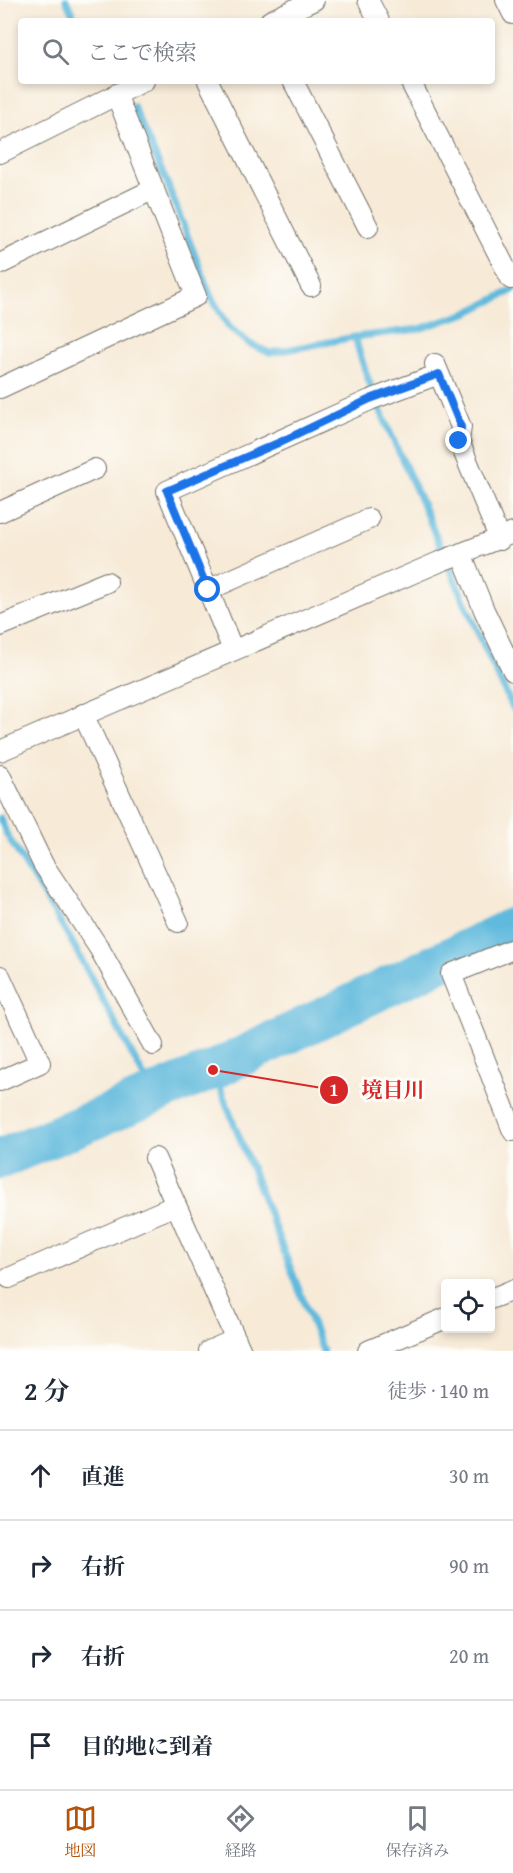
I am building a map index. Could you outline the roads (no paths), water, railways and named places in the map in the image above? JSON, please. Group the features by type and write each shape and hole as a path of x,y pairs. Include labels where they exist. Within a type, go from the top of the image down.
{"street":[{"path":"368,0 377,18"},
{"path":"506,0 513,14"},
{"path":"276,18 309,1"},
{"path":"0,153 138,84"},
{"path":"210,84 311,286"},
{"path":"295,84 368,227"},
{"path":"412,84 511,279"},
{"path":"0,388 196,296 116,94"},
{"path":"0,264 154,189"},
{"path":"0,751 233,650 506,536 459,441 461,427 437,368 278,443 167,491 233,650"},
{"path":"0,512 95,470"},
{"path":"208,590 369,519"},
{"path":"450,558 484,610 513,671"},
{"path":"0,626 107,582"},
{"path":"83,714 178,922"},
{"path":"0,775 43,864 99,948 153,1045"},
{"path":"513,949 451,974 513,1131"},
{"path":"0,976 40,1063 0,1081"},
{"path":"155,1158 239,1345 209,1351"},
{"path":"9,1278 176,1205"},
{"path":"495,1297 513,1290"},
{"path":"368,1351 441,1320"}],"waterway":[{"path":"66,0 75,18"},
{"path":"133,106 167,183 211,297 229,327 250,344 270,353 355,337 419,329 467,313 513,290"},
{"path":"355,337 383,417 513,708"},
{"path":"0,818 7,835 72,942 153,1094"},
{"path":"0,1159 213,1070 513,927"},
{"path":"213,1070 323,1351"}],"place":[{"name":"境目川","path":"213,1070"}]}
